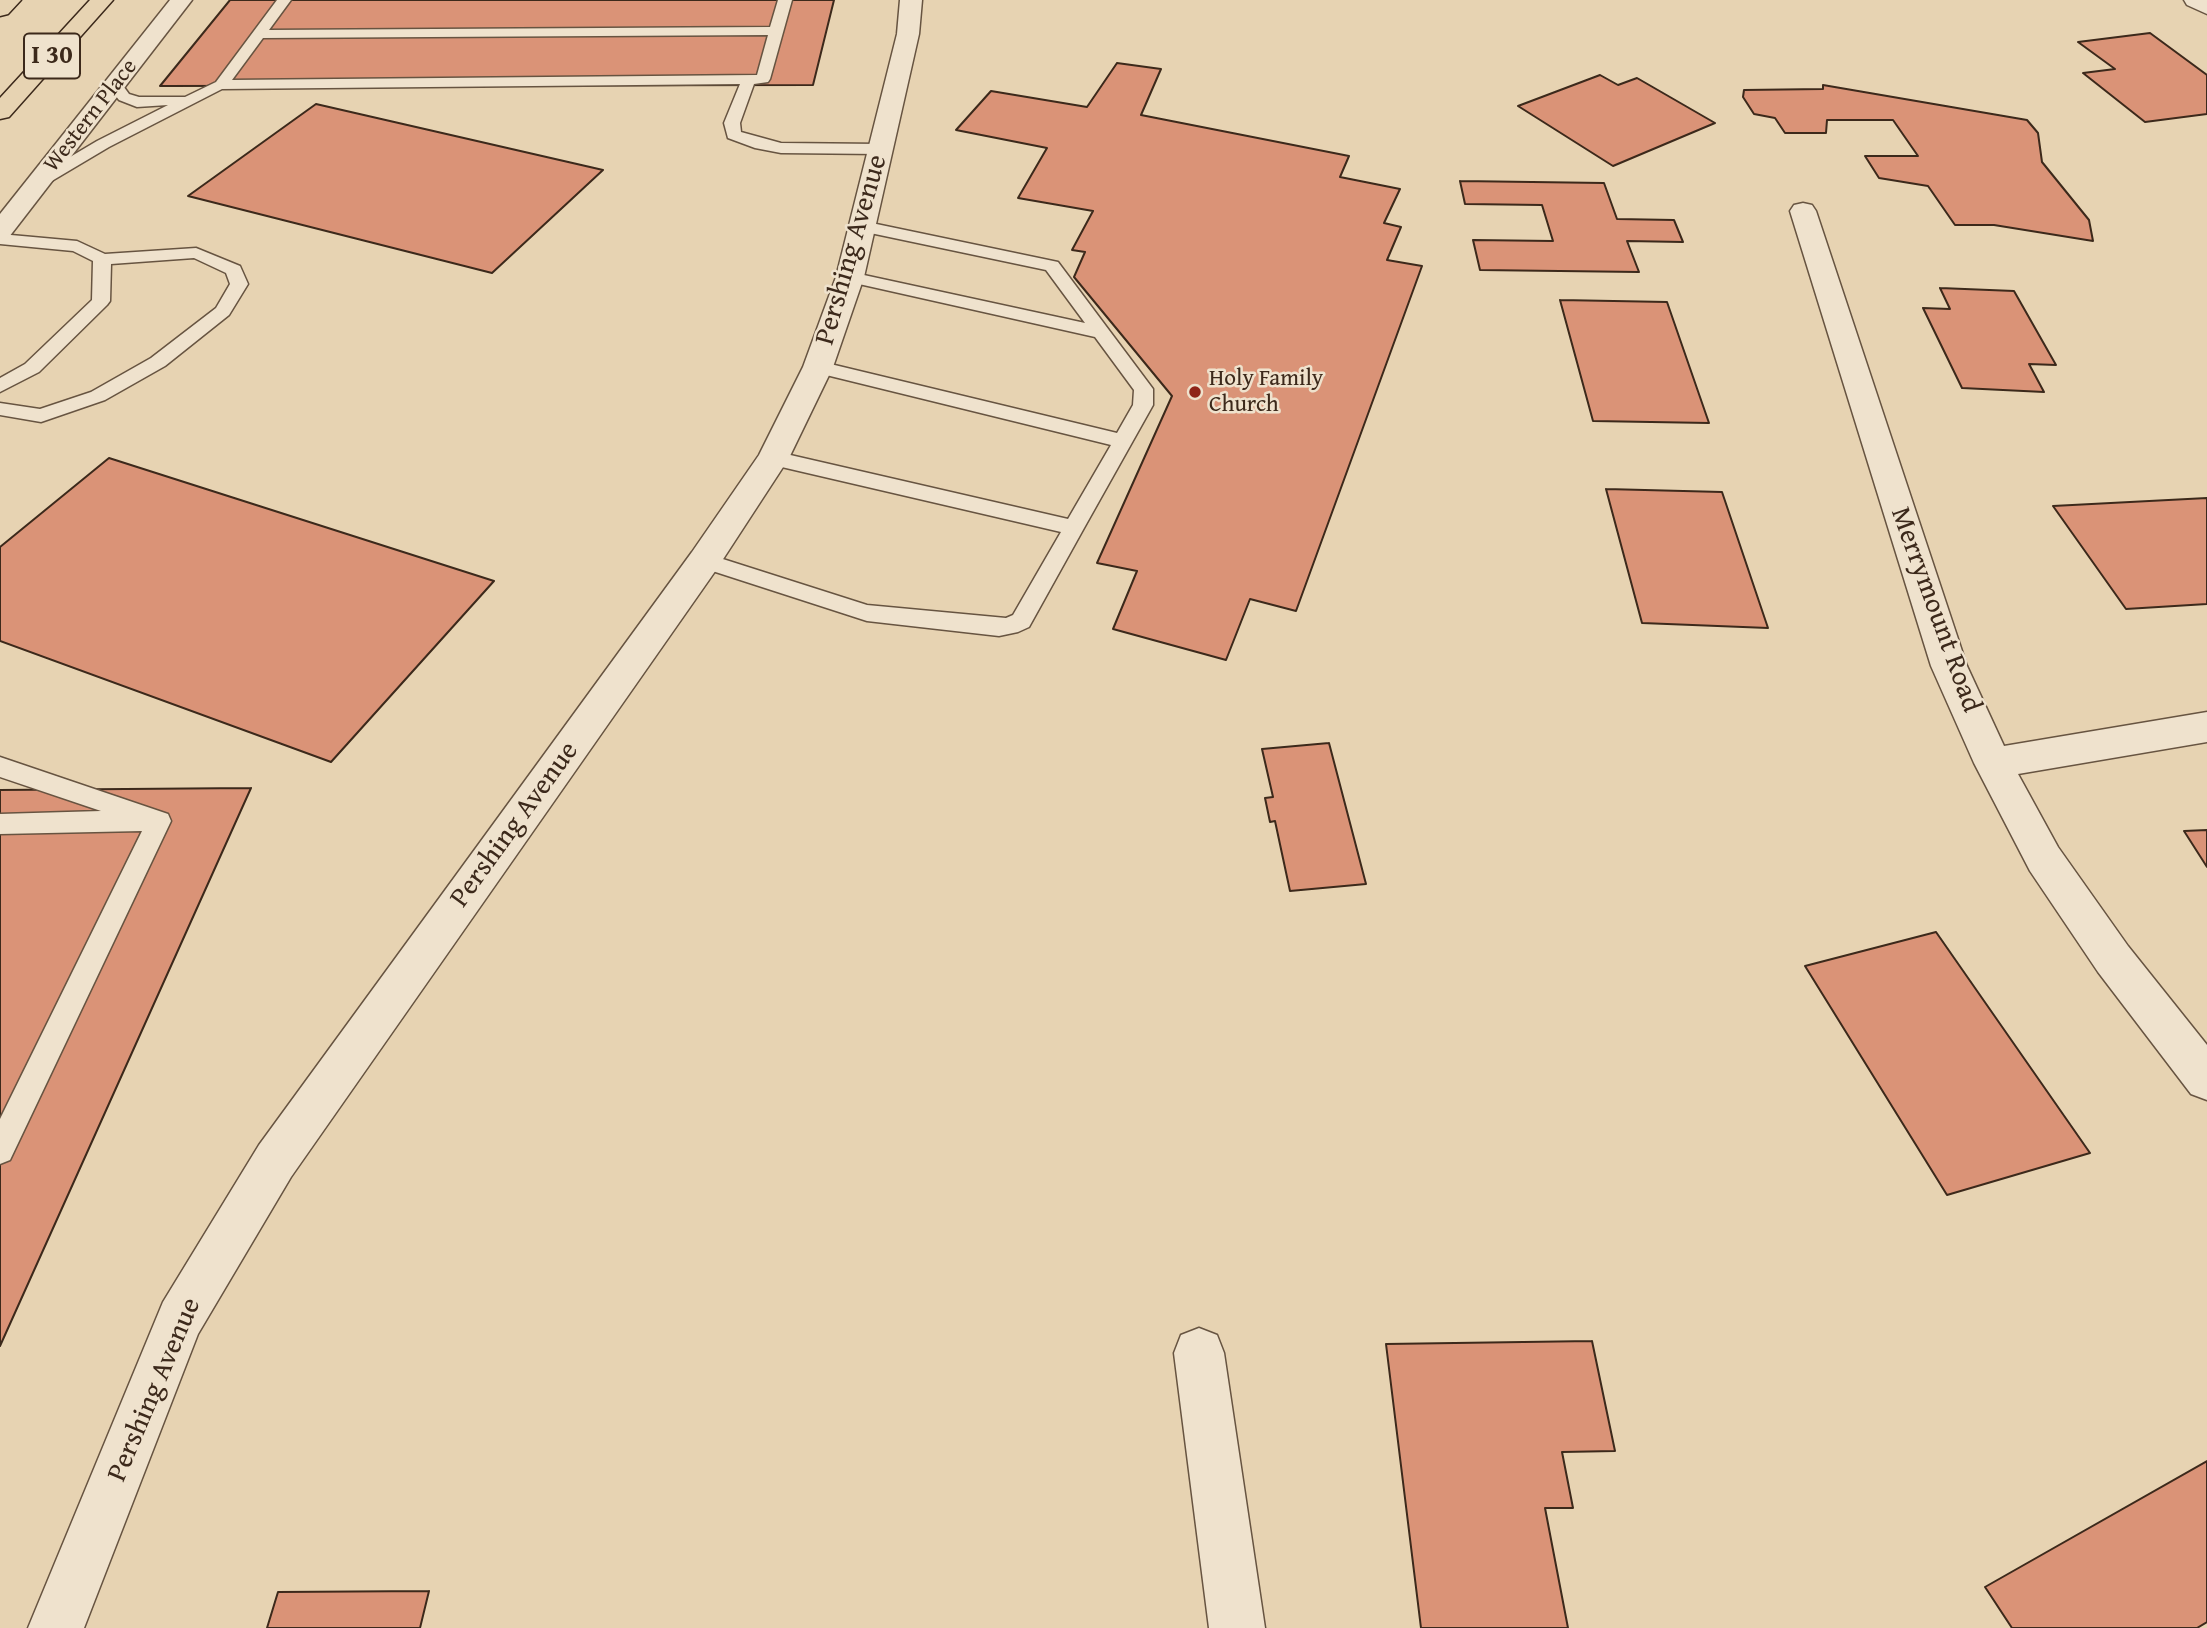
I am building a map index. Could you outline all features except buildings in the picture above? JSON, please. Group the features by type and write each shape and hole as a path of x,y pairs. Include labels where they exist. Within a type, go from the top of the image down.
{"highway":[{"name":"I 30","path":"0,9 10,0"},
{"name":"I 30","path":"0,112 103,0"}],"street":[{"name":"Western Place","path":"0,231 181,0"},
{"name":"Pershing Avenue","path":"56,1628 180,1319 275,1161 704,561 773,458 818,367 850,276 908,34 911,0"},
{"path":"2195,0 2207,7"},
{"name":"Merrymount Road","path":"1803,211 1949,666 1993,762 2044,859 2113,959 2207,1079"},
{"path":"1993,762 2207,727"},
{"path":"1199,1353 1237,1628"}],"lane":[{"path":"284,0 221,85 763,79 785,0"},
{"path":"258,34 776,31"},
{"path":"747,85 732,123 734,135 761,145 780,148 880,149"},
{"path":"116,86 124,97 138,102 194,98"},
{"path":"39,182 103,144 217,86"},
{"path":"704,561 867,613 999,628 1021,621 1143,405 1144,389 1052,266 862,226"},
{"path":"0,239 77,246 102,259 196,253 233,270 239,284 223,311 158,362 98,396 41,416 0,409"},
{"path":"0,386 32,368 100,301 102,259"},
{"path":"850,276 1104,333"},
{"path":"818,367 1123,441"},
{"path":"773,458 1074,528"},
{"path":"0,767 159,821"},
{"path":"3,828 159,821"},
{"path":"0,1150 159,821"}],"place":[{"name":"Holy Family Church","path":"1195,392"}]}
